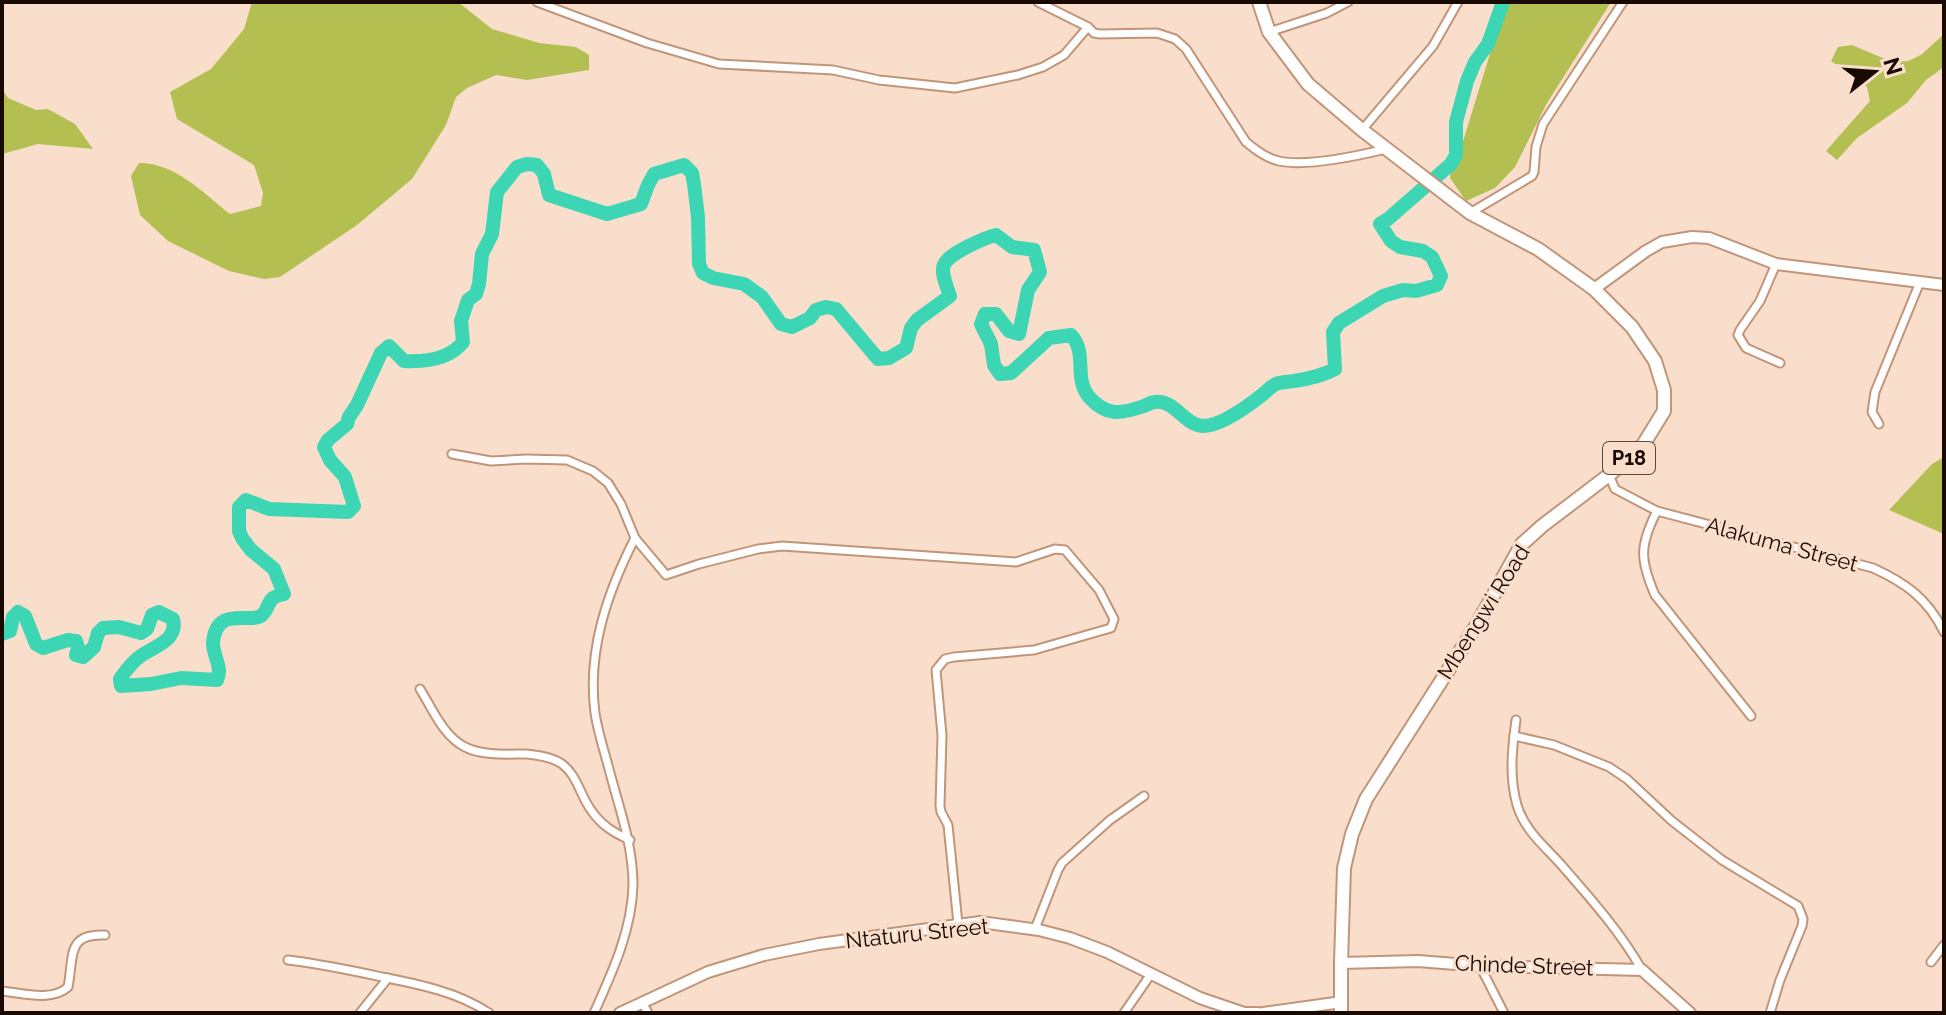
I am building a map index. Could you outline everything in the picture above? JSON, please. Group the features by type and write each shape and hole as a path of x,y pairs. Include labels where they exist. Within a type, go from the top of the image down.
{"main road":[{"name":"Mbengwi Road","path":"1259,2 1269,32 1308,84 1470,213 1538,249 1594,289 1632,327 1655,361 1664,390 1664,411 1643,445 1522,544 1475,628 1366,799 1352,834 1344,868 1341,1008"}],"street":[{"path":"537,2 647,43 719,64 833,70 879,80 955,88 1043,67 1064,55 1088,27"},
{"path":"1038,2 1094,33 1157,33 1175,39 1186,49 1246,142 1260,154 1279,161 1317,162 1388,149"},
{"path":"1269,32 1327,13 1348,2"},
{"path":"1362,130 1433,46 1458,2"},
{"path":"1470,213 1532,176 1543,124 1623,2"},
{"path":"1594,289 1646,251 1662,242 1685,237 1709,238 1776,264 1944,285"},
{"path":"1776,264 1760,301 1738,335 1746,348 1780,363"},
{"path":"1879,424 1872,412 1875,392 1920,282"},
{"path":"452,454 491,461 567,460 593,471 608,483 621,504 635,538 666,575 758,549 782,546 1016,562 1044,552 1065,550 1099,590 1114,622 1109,630 1034,650 945,659 936,670 942,735 940,806 948,825 958,924"},
{"name":"Alakuma Street","path":"1609,475 1615,489 1657,511 1873,568 1893,577 1918,594 1942,620 1944,632"},
{"path":"1657,511 1645,533 1642,555 1646,576 1655,595 1751,716"},
{"path":"594,1013 618,958 633,887 630,840 595,715 593,678 596,647 607,600 635,538"},
{"path":"420,689 442,726 464,747 489,753 534,755 554,759 564,765 572,774 590,810 603,825 630,840"},
{"path":"1516,720 1511,764 1517,805 1523,821 1618,932 1642,970 1690,1013"},
{"path":"1514,736 1554,745 1609,767 1722,860 1798,906 1802,926 1770,1013"},
{"path":"1035,929 1062,863 1110,820 1144,796"},
{"name":"Ntaturu Street","path":"620,1013 708,972 764,955 819,944 980,922 1035,929 1070,938 1107,952 1200,998 1244,1013 1341,1008"},
{"path":"2,991 59,994 68,987 75,946 81,937 105,935"},
{"path":"1931,962 1944,945"},
{"path":"288,960 333,966 421,985 476,1004 489,1013"},
{"name":"Chinde Street","path":"1341,963 1418,961 1480,966 1642,970"},
{"path":"1480,966 1504,1013"},
{"path":"1124,1013 1151,974"},
{"path":"360,1013 388,978"},
{"path":"642,1002 648,1013"}],"green space":[{"path":"252,2 458,2 492,29 539,43 576,47 589,55 589,70 527,80 496,75 467,88 456,97 446,125 412,179 357,225 280,277 264,279 229,271 168,241 140,215 131,176 139,163 152,164 188,181 230,214 261,206 263,193 254,165 177,119 170,92 211,69 244,29"},
{"path":"1506,2 1611,2 1547,103 1515,167 1495,188 1466,201 1450,178 1452,163 1460,151"},
{"path":"1944,34 1944,67 1926,80 1907,103 1857,138 1837,160 1826,151 1870,101 1867,87 1831,61 1838,47 1852,45 1892,62 1908,61 1921,55"},
{"path":"2,89 8,98 36,110 48,109 75,124 93,149 38,144 2,154"},
{"path":"1944,457 1944,534 1889,510 1932,464"}],"waterway":[{"path":"2,634 10,631 13,617 18,612 25,616 36,644 43,648 68,640 76,641 76,655 83,657 94,647 103,628 119,627 141,633 147,629 152,615 159,612 173,619 172,632 165,641 133,663 120,679 121,686 181,678 217,680 219,671 213,643 220,624 234,618 257,617 264,613 272,599 284,594 274,569 242,538 239,507 246,500 269,509 348,512 354,506 345,477 330,460 324,447 347,424 381,353 389,346 404,361 420,361 451,353 463,342 461,321 468,300 476,294 479,284 482,254 492,234 497,192 517,167 527,164 537,165 544,174 549,195 607,214 641,204 654,174 684,165 692,173 694,184 699,264 703,273 744,284 762,297 781,324 792,327 810,318 816,310 826,307 836,309 878,359 889,358 906,348 911,328 917,320 950,296 944,279 945,262 972,244 996,235 1012,247 1034,250 1040,272 1028,290 1019,334 1009,331 996,314 985,314 981,324 991,344 994,365 1000,374 1011,373 1049,338 1071,335 1079,350 1084,390 1102,408 1121,412 1162,402 1196,425 1218,423 1242,410 1276,384 1310,378 1335,369 1333,332 1339,323 1383,296 1437,285 1441,276 1432,257 1423,251 1400,247 1391,241 1380,224 1451,164 1456,155 1456,122 1467,81 1475,62 1488,44 1503,2"}]}
